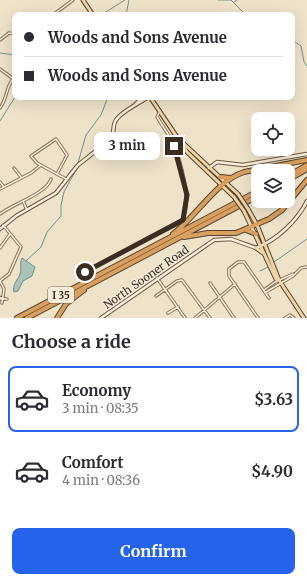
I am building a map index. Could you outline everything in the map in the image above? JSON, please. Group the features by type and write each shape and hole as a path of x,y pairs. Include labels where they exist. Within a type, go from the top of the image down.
{"highway":[{"path":"161,243 186,223 224,183 231,178 244,172 307,160"},
{"path":"295,172 307,165"},
{"path":"295,176 307,170"},
{"path":"220,177 231,178"},
{"path":"177,239 202,234 231,233 246,230 255,226 273,217 282,210 307,180"},
{"name":"I 35","path":"17,318 251,195"},
{"name":"I 35","path":"27,318 251,200"},
{"path":"246,230 252,231 256,234"},
{"path":"57,318 69,301 106,276"}],"main road":[{"path":"83,0 91,12"},
{"path":"151,100 187,152 206,171 238,194 248,209 265,244 279,281"},
{"path":"179,139 220,177 255,226 256,234 274,275 304,318"},
{"path":"256,248 264,254"}],"street":[{"path":"57,12 73,0"},
{"path":"0,40 9,34 12,34"},
{"path":"0,69 12,78"},
{"path":"0,108 12,83"},
{"path":"134,106 139,100"},
{"path":"0,229 3,225 51,197 81,163 111,139 116,119 144,100"},
{"path":"85,272 183,220 187,200 186,189 174,146 157,117 160,111"},
{"path":"57,174 66,155 56,139 31,156 40,165 67,180"},
{"path":"206,171 209,167 216,163 243,165 307,154"},
{"path":"0,189 21,178 40,165"},
{"path":"14,168 21,178"},
{"path":"0,214 48,185 51,179"},
{"path":"0,182 4,187"},
{"path":"22,200 27,210"},
{"path":"256,248 265,244 292,223 307,201"},
{"path":"3,225 19,244 20,251 9,274 0,281 4,289 2,300 7,299"},
{"path":"0,248 10,234"},
{"name":"North Sooner Road","path":"101,318 214,240 223,238 236,240 256,248"},
{"path":"258,318 228,273 231,267 238,262 244,262 269,298"},
{"path":"264,290 307,267"},
{"path":"157,278 185,318"},
{"path":"156,296 178,280 183,281 210,318"},
{"path":"266,292 279,281"},
{"path":"210,283 234,318"},
{"path":"195,318 234,284"},
{"path":"168,313 178,307"},
{"path":"285,318 290,315 294,318"}],"water":[{"path":"22,258 35,267 32,276 23,281 18,291 14,292 14,284 21,272"}],"waterway":[{"path":"106,12 125,0"},
{"path":"127,12 129,0"},
{"path":"218,0 231,0 243,12"},
{"path":"295,42 301,46 304,62 307,66"},
{"path":"0,53 12,55"},
{"path":"0,121 13,100"},
{"path":"78,163 86,135 101,115 107,100"},
{"path":"26,261 41,247 47,232 61,216 61,205 64,192 77,168"},
{"path":"274,262 307,239"},
{"path":"260,271 268,267"}],"route":[{"path":"85,272 121,251 132,248 183,220 187,195 182,171 174,146"}]}
